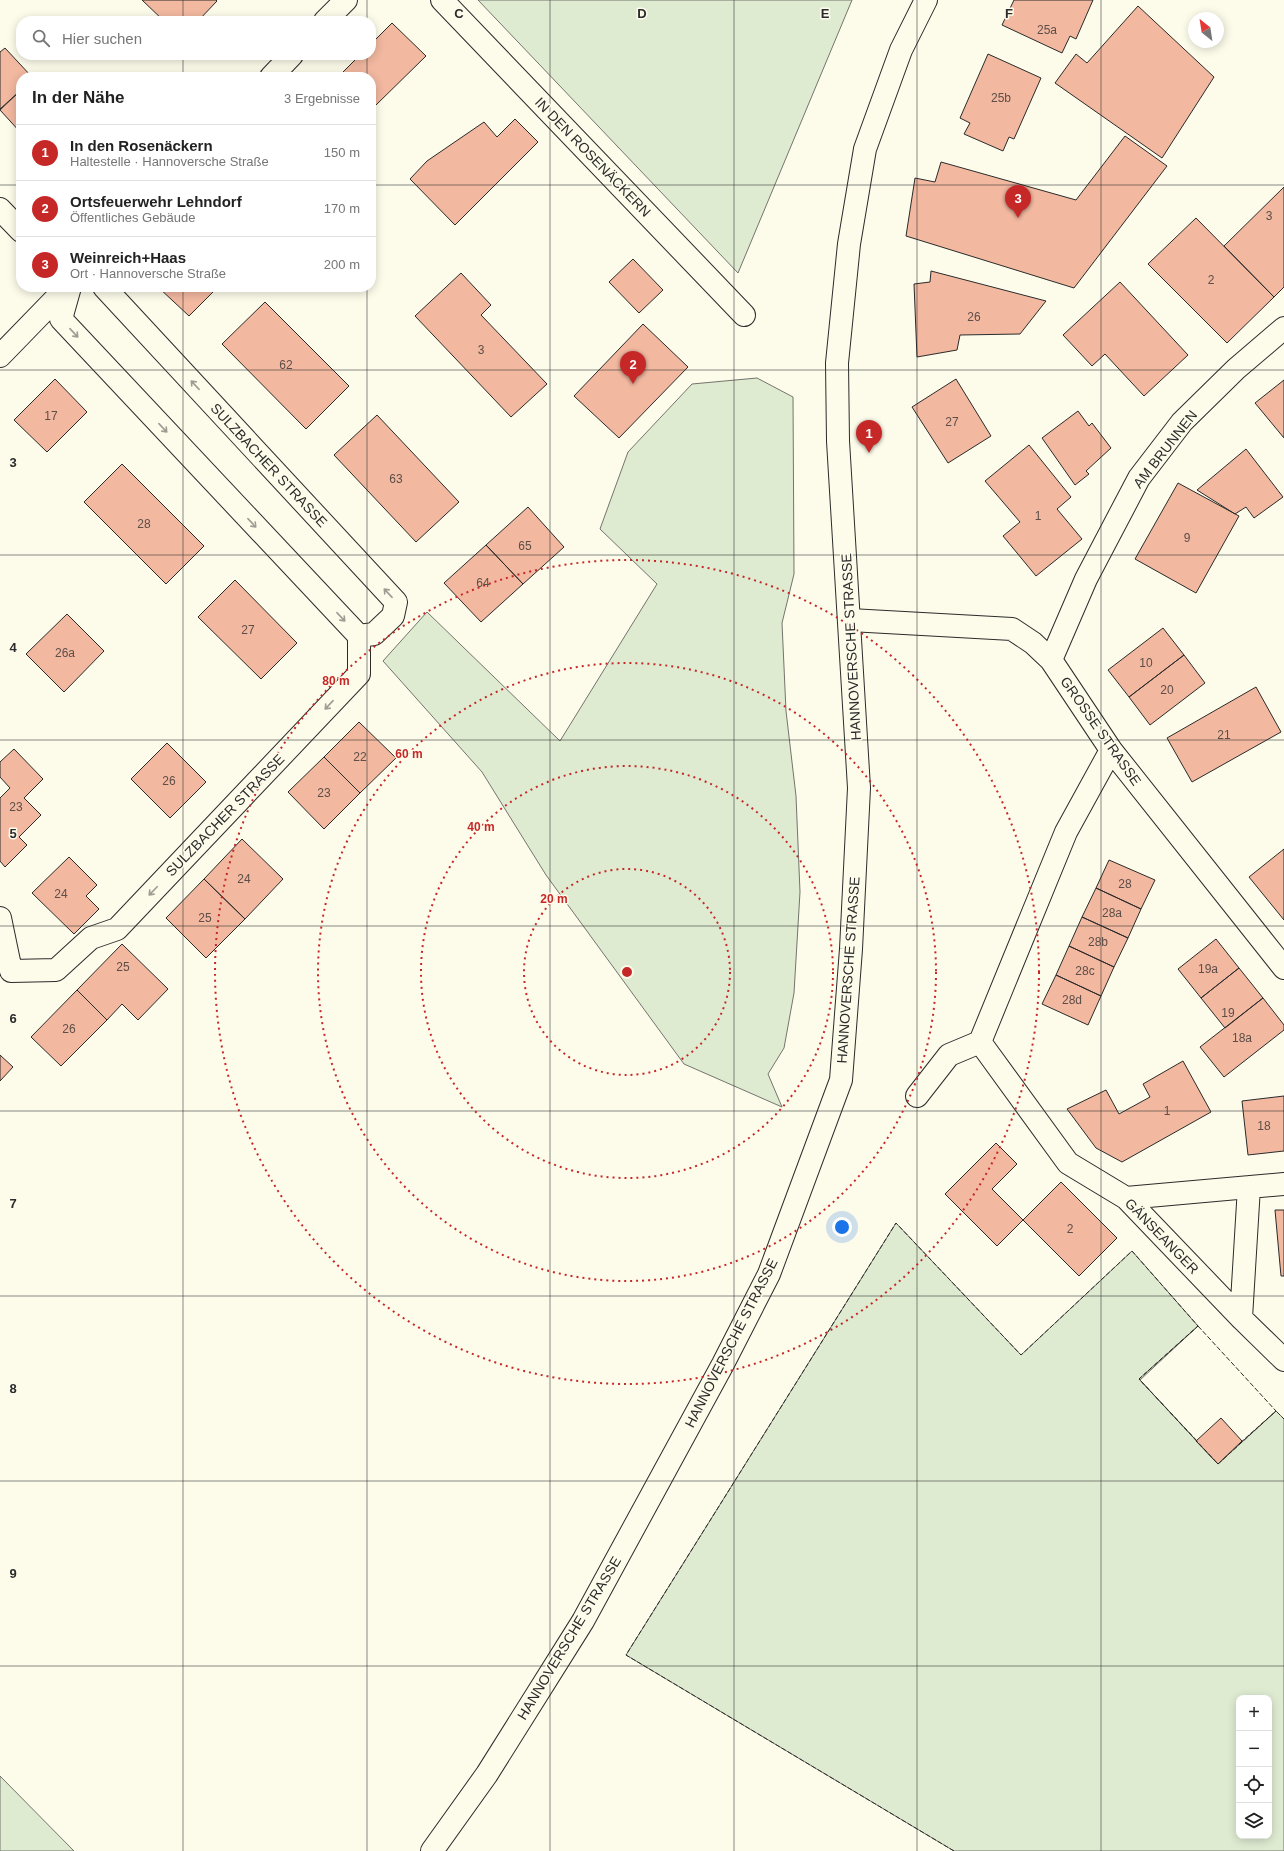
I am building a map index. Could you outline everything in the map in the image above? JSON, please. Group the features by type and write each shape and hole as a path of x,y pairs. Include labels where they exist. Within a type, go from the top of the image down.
{"street":[{"path":"330,16 346,0"},
{"name":"IN DEN ROSENÄCKERN","path":"442,0 744,315"},
{"name":"HANNOVERSCHE STRASSE","path":"432,1851 487,1774 583,1621 723,1364 769,1274 841,1080 851,949 859,788 838,441 837,363 849,244 865,149 901,50 926,0"},
{"path":"276,72 287,60"},
{"path":"0,209 16,226"},
{"path":"0,356 63,292"},
{"path":"67,292 61,319 359,636"},
{"name":"SULZBACHER STRASSE","path":"0,918 11,971 56,970 92,938 117,929 359,674 359,636 374,634 393,616 396,602 109,292"},
{"name":"AM BRUNNEN","path":"1051,660 1086,579 1139,478 1182,422 1236,369 1284,328"},
{"name":"GROSSE STRASSE","path":"850,620 1012,629 1034,643 1051,660 1111,750 1284,968"},
{"path":"917,1096 949,1055 980,1042 1066,832 1111,750"},
{"name":"GÄNSEANGER","path":"980,1042 1068,1163 1126,1198 1240,1318 1284,1360"},
{"path":"1126,1198 1284,1184"},
{"path":"1240,1318 1249,1188"}],"green space":[{"path":"478,0 852,0 738,273"},
{"path":"757,378 793,397 794,574 782,623 786,711 796,796 800,892 794,993 784,1048 768,1074 782,1107 684,1064 546,875 482,772 383,661 427,612 560,741 657,584 600,529 628,452 692,384"},
{"path":"896,1223 1021,1355 1132,1251 1198,1326 1140,1380 1218,1464 1276,1411 1284,1419 1284,1851 954,1851 626,1655"},
{"path":"0,1776 74,1851 0,1851"}],"building":[{"path":"142,0 217,1 203,16 159,16"},
{"path":"1014,0 1093,0 1076,39 1070,36 1062,53 1002,25"},
{"path":"1138,6 1214,77 1162,158 1055,83 1076,54 1087,63"},
{"path":"392,23 426,56 376,105 376,72 343,72 355,60 376,60 376,39"},
{"path":"5,48 27,72 16,72 16,95 0,109 0,52"},
{"path":"988,54 1041,78 1014,139 1009,137 1003,151 964,134 970,123 960,118"},
{"path":"16,95 16,128 0,110"},
{"path":"515,119 538,142 455,225 410,179 427,161 484,122 497,137"},
{"path":"1125,136 1167,166 1074,288 906,236 915,178 935,182 941,162 1076,200"},
{"path":"1284,187 1284,287 1274,297 1224,246"},
{"path":"1196,218 1274,297 1227,343 1148,264"},
{"path":"633,259 663,290 639,313 609,282"},
{"path":"931,271 1046,301 1020,334 960,335 957,350 917,357 914,284 930,282"},
{"path":"461,273 491,305 481,315 547,384 511,417 415,316"},
{"path":"1120,282 1188,355 1144,396 1105,354 1092,366 1063,335"},
{"path":"163,292 213,292 189,316"},
{"path":"265,302 349,386 306,429 222,344"},
{"path":"643,324 688,367 619,438 574,396"},
{"path":"55,379 87,412 47,452 14,420"},
{"path":"956,379 991,436 948,463 912,407"},
{"path":"1284,380 1284,438 1255,403"},
{"path":"1078,411 1089,426 1092,423 1111,448 1086,471 1089,474 1075,485 1042,438"},
{"path":"377,415 459,502 416,542 334,455"},
{"path":"1029,445 1071,497 1057,509 1082,539 1036,576 1003,536 1020,522 985,481"},
{"path":"1246,449 1283,497 1254,518 1246,507 1235,514 1197,490"},
{"path":"122,464 204,546 166,584 84,502"},
{"path":"1178,483 1239,516 1196,593 1135,559"},
{"path":"528,507 564,547 523,584 486,545"},
{"path":"486,545 523,584 481,622 444,583"},
{"path":"235,580 297,643 261,679 198,617"},
{"path":"67,614 104,651 64,692 26,654"},
{"path":"1163,628 1184,655 1129,697 1108,670"},
{"path":"1184,655 1205,683 1150,725 1129,697"},
{"path":"1256,687 1281,732 1192,782 1167,738"},
{"path":"359,722 396,758 360,793 324,757"},
{"path":"167,743 206,782 170,818 131,779"},
{"path":"14,749 43,779 24,798 41,815 19,837 27,845 5,867 0,861 0,798 10,788 0,777 0,762"},
{"path":"324,757 360,793 324,829 288,792"},
{"path":"242,839 283,879 245,919 204,879"},
{"path":"1284,849 1284,920 1249,877"},
{"path":"69,857 97,885 86,896 99,909 74,934 32,893"},
{"path":"1109,860 1155,880 1141,909 1096,888"},
{"path":"204,879 245,919 206,958 166,918"},
{"path":"1096,888 1141,909 1128,938 1082,917"},
{"path":"1082,917 1128,938 1114,967 1069,946"},
{"path":"1216,939 1239,968 1201,998 1178,969"},
{"path":"122,944 168,989 138,1020 122,1004 107,1020 77,990"},
{"path":"1069,946 1114,967 1101,996 1056,975"},
{"path":"1239,968 1263,998 1225,1028 1201,998"},
{"path":"1056,975 1101,996 1088,1025 1042,1004"},
{"path":"77,990 107,1020 61,1066 31,1037"},
{"path":"1263,998 1284,1025 1284,1030 1224,1077 1200,1047"},
{"path":"0,1055 13,1067 0,1081"},
{"path":"1183,1061 1211,1112 1122,1162 1096,1148 1067,1109 1106,1090 1119,1114 1150,1097 1143,1084"},
{"path":"1284,1096 1284,1151 1248,1155 1242,1101"},
{"path":"996,1143 1017,1164 992,1189 1023,1220 997,1246 945,1194"},
{"path":"1061,1182 1117,1238 1079,1276 1023,1220"},
{"path":"1275,1210 1284,1210 1284,1276 1281,1276"},
{"path":"1221,1418 1242,1441 1218,1464 1196,1441"}],"fence":[{"path":"954,1851 626,1655 896,1223 1021,1355 1132,1251 1198,1326 1139,1379 1198,1442"},
{"path":"1198,1326 1276,1411 1218,1464 1139,1379 1198,1326"},
{"path":"1240,1443 1276,1411 1284,1419"}],"place":[{"name":"Weinreich+Haas","path":"1018,218"},
{"name":"Ortsfeuerwehr Lehndorf","path":"633,384"},
{"name":"In den Rosenäckern","path":"869,453"}]}
